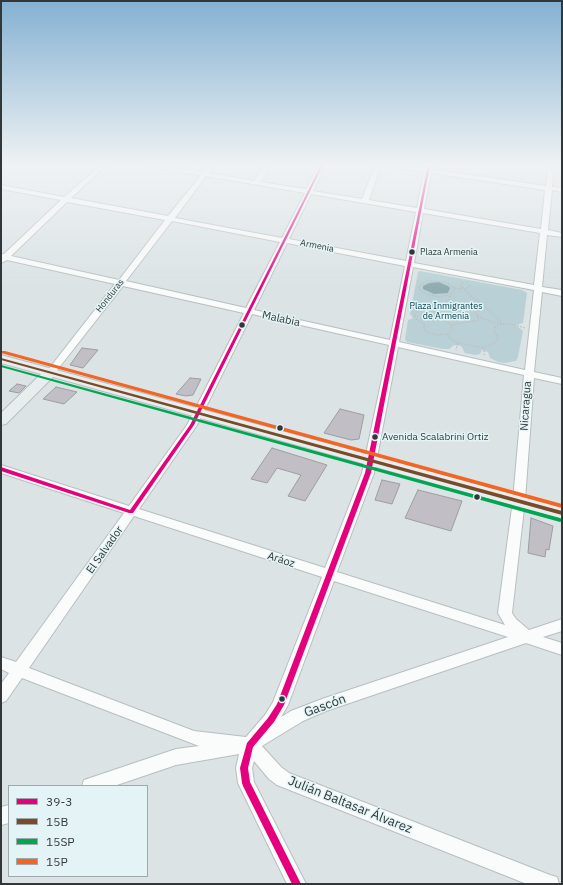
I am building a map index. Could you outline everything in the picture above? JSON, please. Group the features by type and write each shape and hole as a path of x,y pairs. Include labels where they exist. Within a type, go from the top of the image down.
{"main road":[{"path":"1,359 199,412 562,513"},
{"name":"Honduras","path":"1,421 51,372"}],"street":[{"path":"2,258 58,206"},
{"name":"Armenia","path":"106,206 562,292"},
{"name":"Honduras","path":"51,372 179,206"},
{"name":"El Salvador","path":"1,696 192,425 301,206"},
{"path":"400,206 562,235"},
{"path":"297,884 246,783 244,768 250,745 271,720 280,705 368,473 392,343 422,206"},
{"name":"Nicaragua","path":"528,638 511,623 505,613 519,500 529,374 547,206"},
{"name":"Malabia","path":"2,258 562,381"},
{"name":"Aráoz","path":"1,469 131,512 562,649"},
{"name":"Gascón","path":"93,785 176,757 250,745 278,730 297,716 322,706 528,638 562,625"},
{"path":"1,663 194,738 250,745"},
{"name":"Julián Baltasar Álvarez","path":"250,745 275,773 283,779 550,884"}],"path":[{"path":"419,286 427,281 433,280 446,282 454,288 465,290 486,306 502,324"},
{"path":"465,290 466,286 478,282"},
{"path":"416,285 419,286 419,289 426,294 440,297 451,294"},
{"path":"445,314 420,310 415,313 414,318 424,324 424,329 427,332 437,335 448,334 452,330 451,326 445,320 445,314 444,308 454,288"},
{"path":"451,326 479,320 476,311 486,306"},
{"path":"477,316 494,323 516,325"},
{"path":"448,334 450,338 458,344 484,348 496,342 498,338 495,333 496,327 502,324"}],"green space":[{"name":"Plaza Inmigrantes de Armenia","path":"420,271 522,290 527,293 523,323 516,325 523,331 516,361 504,363 498,362 490,358 488,352 482,350 480,354 475,355 465,353 461,346 454,345 449,349 443,349 407,342 405,339 408,320 413,318 410,314 418,272"}],"shaded area":[{"path":"439,282 450,288 448,293 434,294 423,289 423,286 429,283"}],"building":[{"path":"82,348 98,350 83,368 70,365"},
{"path":"190,378 201,379 193,395 186,396 176,394"},
{"path":"17,384 26,386 19,393 9,391"},
{"path":"56,387 77,392 64,404 43,399"},
{"path":"340,409 364,415 359,439 351,440 324,433"},
{"path":"272,448 327,465 305,501 288,496 301,475 277,468 267,483 251,479"},
{"path":"382,480 400,484 392,504 375,500"},
{"path":"418,490 462,501 451,531 405,518"},
{"path":"531,518 553,526 549,550 546,549 545,557 528,553"}],"transit line":[{"name":"39-3","path":"1,469 131,512 192,425 301,206"},
{"name":"39-3","path":"297,884 246,783 244,768 250,745 271,720 280,705 368,473 421,206"},
{"name":"15P","path":"3,352 562,506"},
{"name":"15B","path":"1,359 562,513"},
{"name":"15SP","path":"1,366 560,520"}],"place":[{"name":"Plaza Armenia","path":"412,252"},
{"name":"Avenida Scalabrini Ortiz","path":"375,437"}]}
